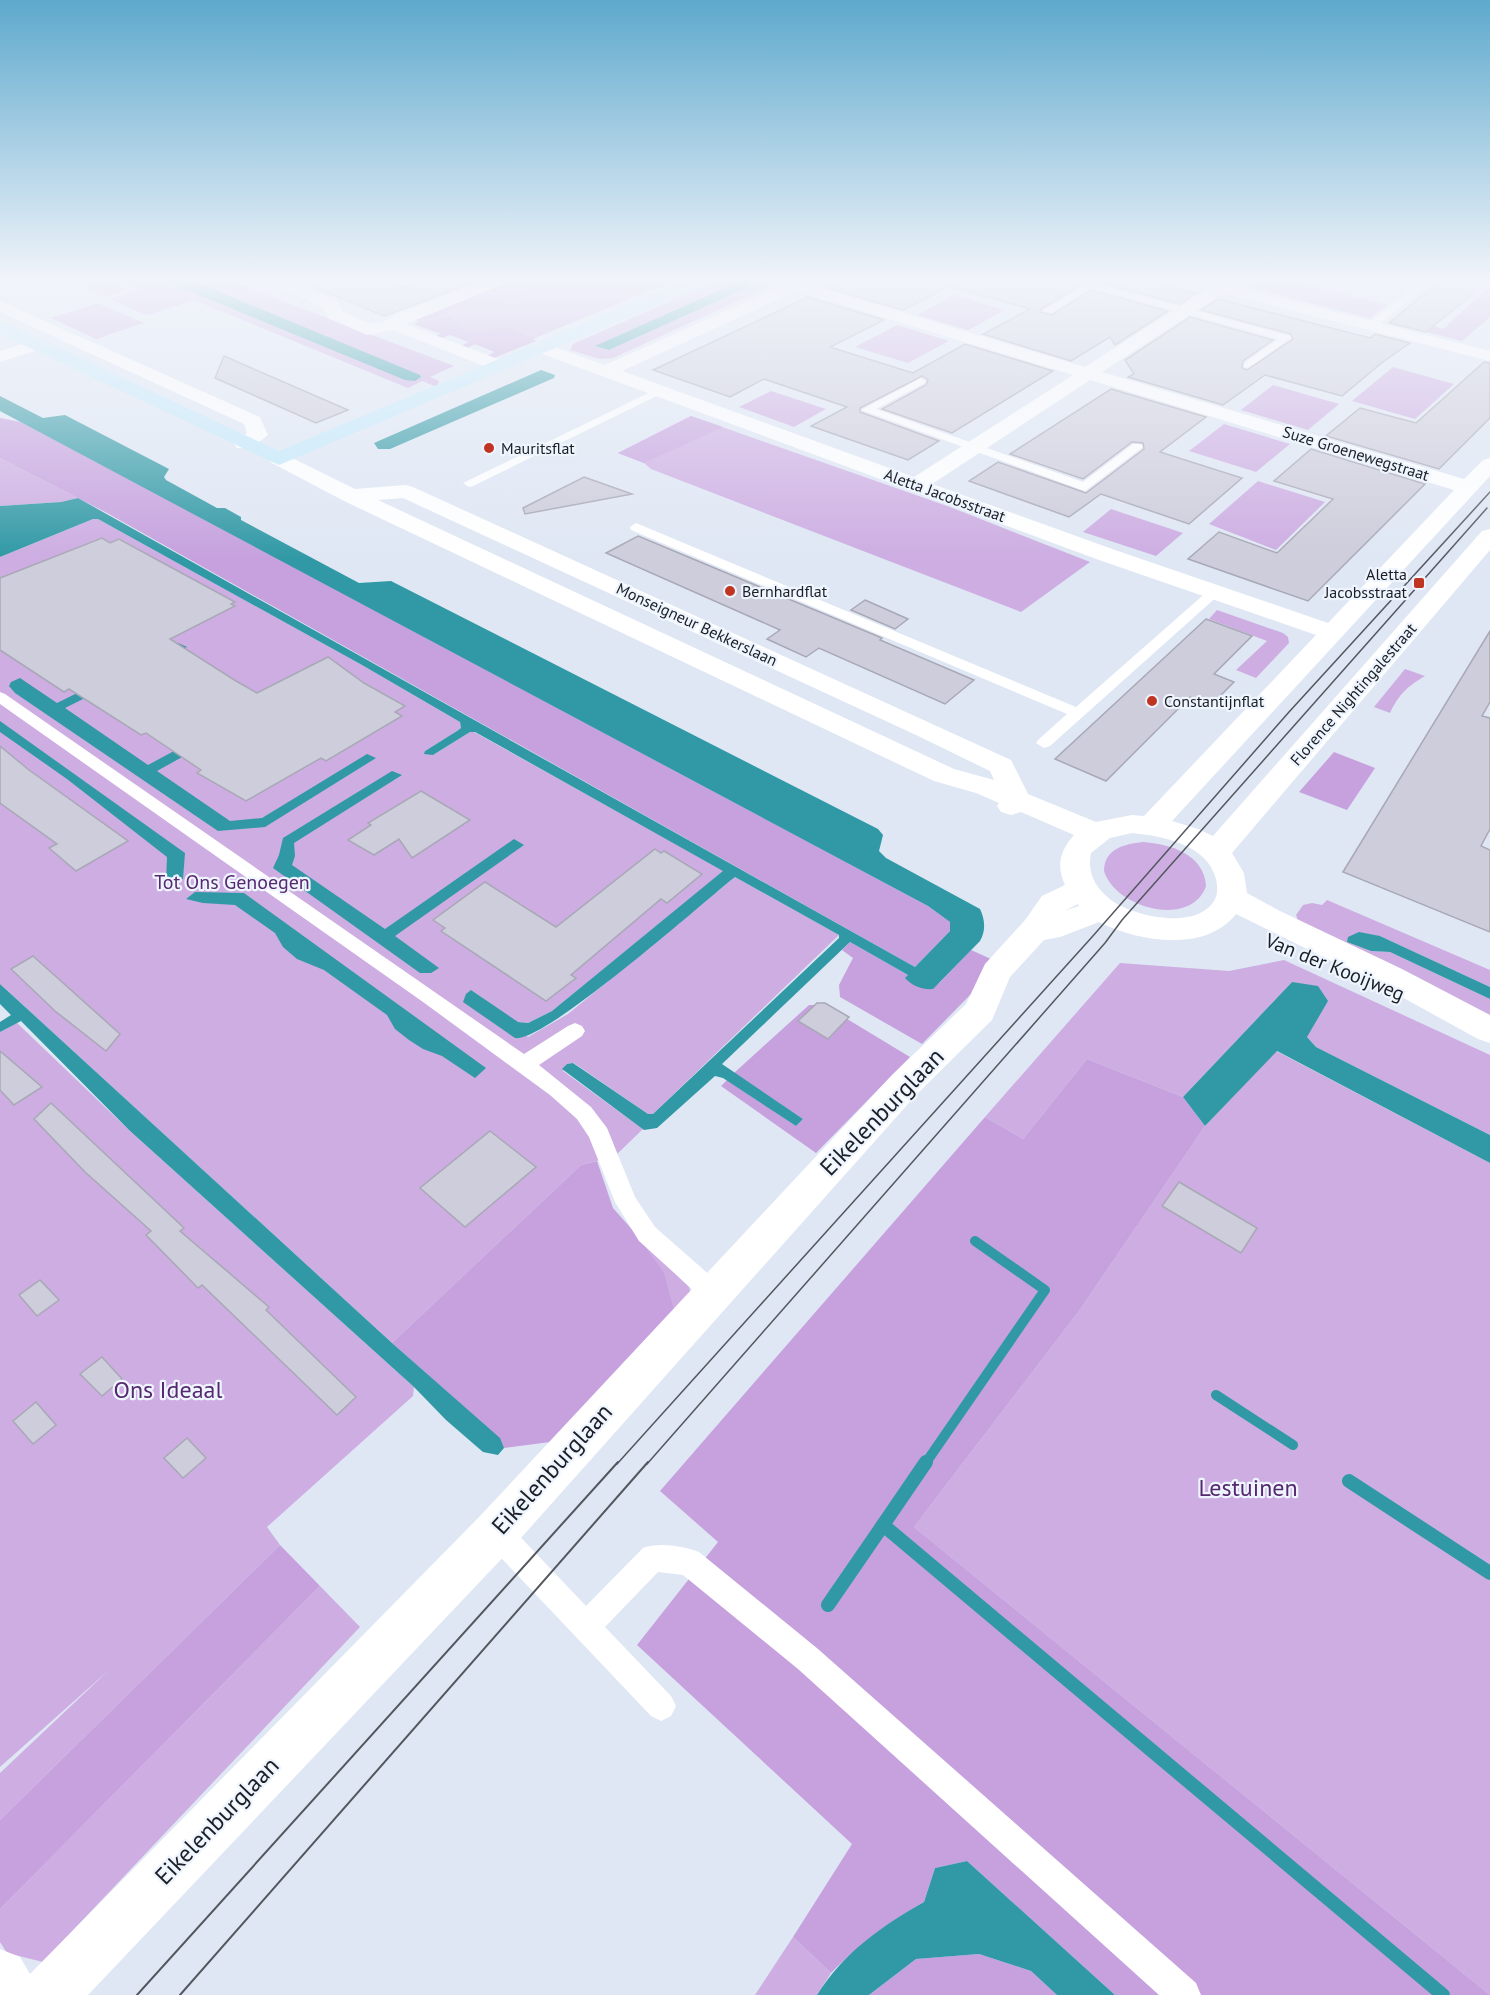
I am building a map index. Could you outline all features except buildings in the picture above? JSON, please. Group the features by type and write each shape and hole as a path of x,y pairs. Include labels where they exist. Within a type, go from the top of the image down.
{"street":[{"name":"Monseigneur Bekkerslaan","path":"96,372 244,444 287,457 320,480 352,496 944,775 975,796 1011,806 1086,843"},
{"path":"145,372 253,421 258,435 244,444"},
{"path":"287,457 486,372"},
{"name":"Aletta Jacobsstraat","path":"614,372 1214,593 1332,632"},
{"path":"917,484 1087,373"},
{"name":"Suze Groenewegstraat","path":"1087,373 1468,487"},
{"path":"1152,825 1490,464"},
{"name":"Monseigneur Bekkerslaan","path":"352,496 406,491 550,555 1001,766 1011,806"},
{"name":"Florence Nightingalestraat","path":"1216,853 1240,822 1398,645 1490,536"},
{"path":"1122,825 1152,825 1181,832 1216,853 1227,867 1232,882 1224,907 1197,926 1173,929 1147,927 1122,920 1092,899 1075,876 1074,864 1086,843 1122,825"},
{"name":"Eikelenburglaan","path":"49,1995 495,1532 904,1085 980,1011 996,972 1036,928 1049,929 1092,899"},
{"name":"Van der Kooijweg","path":"1224,907 1383,989 1456,1014 1490,1030"},
{"path":"0,1977 11,1995"}],"lane":[{"path":"921,381 867,410 1085,487 1137,447"},
{"path":"469,483 661,390"},
{"path":"636,528 1078,713"},
{"path":"1044,743 1214,593"},
{"path":"0,697 430,996 557,1089 584,1113 599,1134 626,1202 647,1234 713,1293"},
{"path":"524,1065 575,1031"},
{"path":"495,1532 661,1706"},
{"path":"585,1627 653,1558 689,1562 808,1659 1184,1995"}],"green space":[{"path":"369,372 441,372 430,377 439,381 437,387 422,381 408,388"},
{"path":"1387,372 1411,372 1454,384 1415,419 1352,401"},
{"path":"1273,385 1339,404 1308,430 1241,410"},
{"path":"771,391 826,409 794,427 739,407"},
{"path":"691,416 950,507 1090,562 1021,612 651,469 644,463 618,453"},
{"path":"1224,424 1290,444 1256,472 1189,451"},
{"path":"0,458 78,498 61,502 0,506"},
{"path":"1258,481 1325,502 1276,550 1209,524"},
{"path":"1111,509 1183,533 1156,556 1083,532"},
{"name":"Tot Ons Genoegen","path":"93,519 98,519 362,665 460,722 461,728 425,751 433,755 470,732 474,732 724,871 552,1011 528,1023 517,1022 471,990 528,1037 568,1014 735,877 839,935 653,1114 648,1114 574,1063 567,1064 563,1071 643,1129 615,1156 581,1165 392,1343 0,984 0,557"},
{"path":"1217,610 1283,633 1288,637 1289,643 1256,678 1236,670 1267,641 1209,619"},
{"path":"1405,669 1425,676 1404,691 1390,713 1374,707"},
{"path":"1143,842 1174,848 1199,866 1206,886 1198,899 1185,907 1170,910 1154,908 1122,895 1111,884 1104,871 1107,857 1122,846"},
{"path":"1327,900 1490,970 1490,987 1380,936 1347,942 1371,951 1390,952 1490,999 1490,1020 1299,923 1296,915 1303,905 1312,903 1322,905"},
{"path":"1284,960 1490,1055 1490,1135 1316,1047 1307,1037 1292,982 1183,1097 1087,1059 1023,1139 985,1117 1120,963 1229,971"},
{"name":"Ons Ideaal","path":"16,1022 129,1130 414,1387 413,1396 267,1527 280,1545 0,1820 0,1773 109,1670 0,1767 0,1032"},
{"name":"Lestuinen","path":"1276,1051 1490,1163 1490,1995 914,1527 1079,1311 1205,1126"},
{"path":"636,1234 689,1287 691,1294 674,1311"},
{"path":"320,1586 360,1627 43,1962 7,1953 0,1942 0,1909"},
{"path":"793,1937 831,1973 817,1995 755,1995"}],"shaded area":[{"path":"691,416 723,427 644,463 618,453"},
{"path":"0,418 21,422 928,906 950,922 950,931 915,967 107,513 0,458"},
{"path":"1334,752 1375,768 1347,810 1299,792"},
{"path":"850,942 908,975 939,983 971,950 991,959 971,994 922,1044 840,997 839,985 853,958 842,950"},
{"path":"809,1005 824,1005 910,1057 816,1153 721,1086 727,1080 796,1126 803,1119 734,1073"},
{"path":"1087,1059 1183,1097 1205,1126 1079,1311 914,1527 1490,1995 1115,1995 967,1861 935,1868 924,1902 875,1934 831,1973 793,1937 852,1844 637,1645 718,1542 660,1491 985,1117 1023,1139"},
{"path":"597,1161 613,1208 636,1234 664,1273 674,1311 550,1442 504,1448 481,1422 392,1343 581,1165"},
{"path":"280,1545 320,1586 0,1909 0,1820"},
{"path":"979,1954 1031,1971 1057,1995 869,1995 916,1959"}],"water":[{"path":"386,372 413,372 421,377 415,381 405,380"},
{"path":"536,372 555,375 554,378 390,449 378,449 374,443"},
{"path":"0,396 43,418 65,415 169,469 164,477 166,480 217,508 225,508 241,517 241,520 359,583 391,581 878,829 883,835 879,851 886,858 980,909 984,925 980,941 933,989 914,985 905,978 908,975 850,942 722,1064 803,1119 796,1126 723,1078 715,1076 657,1128 644,1130 562,1069 567,1064 573,1063 648,1114 653,1114 839,938 839,935 735,877 589,996 532,1034 515,1038 463,1002 466,994 471,990 518,1022 528,1023 552,1011 723,871 475,732 470,732 433,755 424,754 425,751 461,728 460,722 98,519 93,519 0,557 0,506 61,502 78,498 915,967 950,931 950,922 928,906 0,411"},
{"path":"178,643 187,647 65,708 148,765 274,697 281,702 157,771 230,821 262,818 367,754 376,758 265,827 218,831 15,693 9,686 11,682 20,678 57,703"},
{"path":"0,721 185,853 183,879 166,882 167,857 67,779 0,732"},
{"path":"392,771 402,775 294,843 295,856 292,865 385,929 514,839 524,845 395,936 439,968 431,973 420,973 273,868 283,838"},
{"path":"195,892 244,893 486,1068 475,1078 442,1056 423,1049 395,1029 387,1015 324,970 297,959 283,947 275,933 235,905 203,903 186,899"},
{"path":"1359,932 1380,936 1490,987 1490,999 1390,952 1371,951 1347,942 1348,937"},
{"path":"1292,982 1318,986 1328,1001 1307,1037 1316,1047 1490,1135 1490,1163 1277,1051 1205,1126 1183,1097"},
{"path":"0,984 392,1343 500,1438 504,1448 498,1455 483,1452 446,1420 414,1387 129,1130 21,1021 0,1032 0,1022 11,1015 0,1004"},
{"path":"967,1861 1115,1995 1057,1995 1031,1971 979,1954 916,1959 869,1995 817,1995 839,1966 865,1941 924,1902 935,1868"}],"waterway":[{"path":"925,1464 1045,1290 975,1241"},
{"path":"1216,1395 1293,1445"},
{"path":"883,1525 926,1462"},
{"path":"1349,1481 1490,1573"},
{"path":"828,1605 883,1525"},
{"path":"883,1525 1443,1995"}],"tram line":[{"path":"617,1464 1092,937 1289,712 1490,492"},
{"path":"647,1464 1105,943 1122,920 1487,508"},
{"path":"137,1995 618,1462"},
{"path":"180,1995 648,1462"}],"place":[{"name":"Mauritsflat","path":"489,448"},
{"name":"Aletta Jacobsstraat","path":"1419,583"},
{"name":"Bernhardflat","path":"730,591"},
{"name":"Constantijnflat","path":"1152,701"}]}
